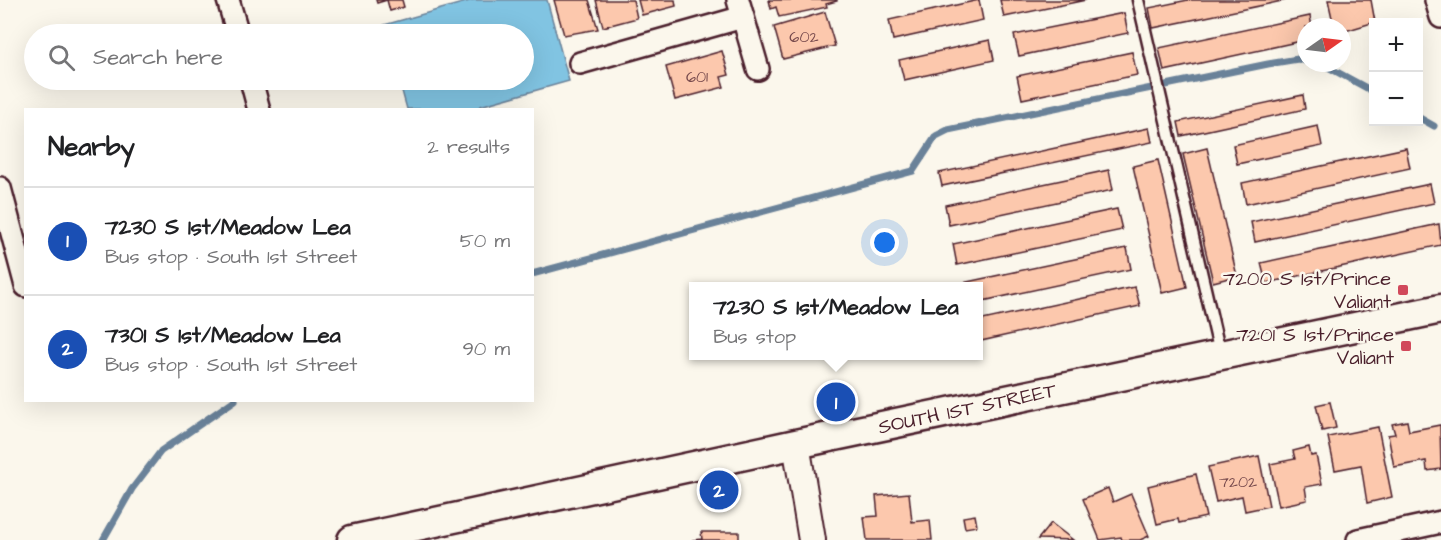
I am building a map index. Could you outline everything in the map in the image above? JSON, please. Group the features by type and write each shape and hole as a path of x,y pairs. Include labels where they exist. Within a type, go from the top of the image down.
{"main road":[{"name":"SOUTH 1ST STREET","path":"352,540 1441,309"}],"street":[{"path":"228,0 235,24"},
{"path":"1436,0 1441,17"},
{"path":"580,63 741,9 758,69"},
{"path":"253,90 258,108"},
{"path":"0,188 18,224 24,270"},
{"path":"796,444 812,540"},
{"path":"1365,539 1441,522"}],"lane":[{"path":"1138,0 1220,355"}],"water":[{"path":"473,0 547,0 569,81 479,108 407,108 402,90 534,90 534,24 388,24"}],"building":[{"path":"387,0 402,0 404,7 390,11"},
{"path":"554,0 589,0 598,29 564,35"},
{"path":"596,0 633,0 637,18 603,27"},
{"path":"638,0 675,0 676,6 642,15"},
{"path":"769,0 837,1 826,4 827,7 779,17 776,7 771,9"},
{"path":"979,0 983,20 893,40 889,20"},
{"path":"1000,0 1086,0 1004,17"},
{"path":"1188,0 1287,0 1153,28 1149,8"},
{"path":"1328,0 1371,0 1374,18 1369,18 1369,24 1351,29 1351,18 1332,18"},
{"path":"825,12 835,46 783,59 774,27"},
{"path":"1124,13 1128,33 1019,56 1014,35"},
{"path":"1297,19 1297,42 1164,71 1159,48"},
{"path":"990,40 994,60 904,80 899,60"},
{"path":"722,51 729,75 721,77 724,87 675,100 666,67"},
{"path":"1132,52 1137,75 1022,99 1017,76"},
{"path":"1303,95 1305,109 1181,136 1178,122"},
{"path":"1318,126 1322,146 1237,164 1233,145"},
{"path":"1149,128 1152,142 942,186 939,173"},
{"path":"1207,148 1237,276 1213,282 1183,154"},
{"path":"1406,148 1410,168 1246,204 1242,183"},
{"path":"1158,160 1187,287 1162,293 1133,166"},
{"path":"1109,170 1113,190 949,225 945,205"},
{"path":"1430,184 1434,203 1255,242 1251,222"},
{"path":"1117,209 1122,230 957,265 953,244"},
{"path":"1439,224 1441,245 1266,283 1261,263"},
{"path":"1127,248 1131,269 983,301 983,282 967,282"},
{"path":"1135,287 1140,306 983,341 983,320"},
{"path":"1330,402 1336,428 1322,431 1316,405"},
{"path":"1407,421 1409,431 1440,425 1441,469 1427,471 1426,461 1394,467 1388,435 1395,434 1392,424"},
{"path":"1378,427 1392,497 1367,503 1361,465 1335,470 1328,437"},
{"path":"1309,447 1311,456 1316,455 1322,484 1305,487 1307,500 1279,506 1270,464 1295,459 1293,451"},
{"path":"1259,456 1269,506 1245,511 1242,496 1216,502 1208,467"},
{"path":"1196,474 1206,517 1179,523 1178,519 1157,524 1148,486"},
{"path":"1108,488 1113,502 1131,494 1149,536 1140,540 1122,540 1121,537 1100,540 1083,499"},
{"path":"909,493 912,522 930,520 932,540 867,540 864,517 878,516 876,496"},
{"path":"975,515 977,526 965,528 963,517"},
{"path":"1051,523 1073,540 1038,539"},
{"path":"701,532 739,532 739,540 692,540 702,539"}],"waterway":[{"path":"534,273 913,171 936,136 948,130 1297,59"},
{"path":"1337,72 1369,89"},
{"path":"1423,120 1434,126"},
{"path":"103,540 132,489 161,451 232,402"}],"place":[{"name":"7200 S 1st/Prince Valiant","path":"1403,290"},
{"name":"7201 S 1st/Prince Valiant","path":"1406,346"},
{"name":"7230 S 1st/Meadow Lea","path":"836,402"},
{"name":"7301 S 1st/Meadow Lea","path":"719,490"}]}
